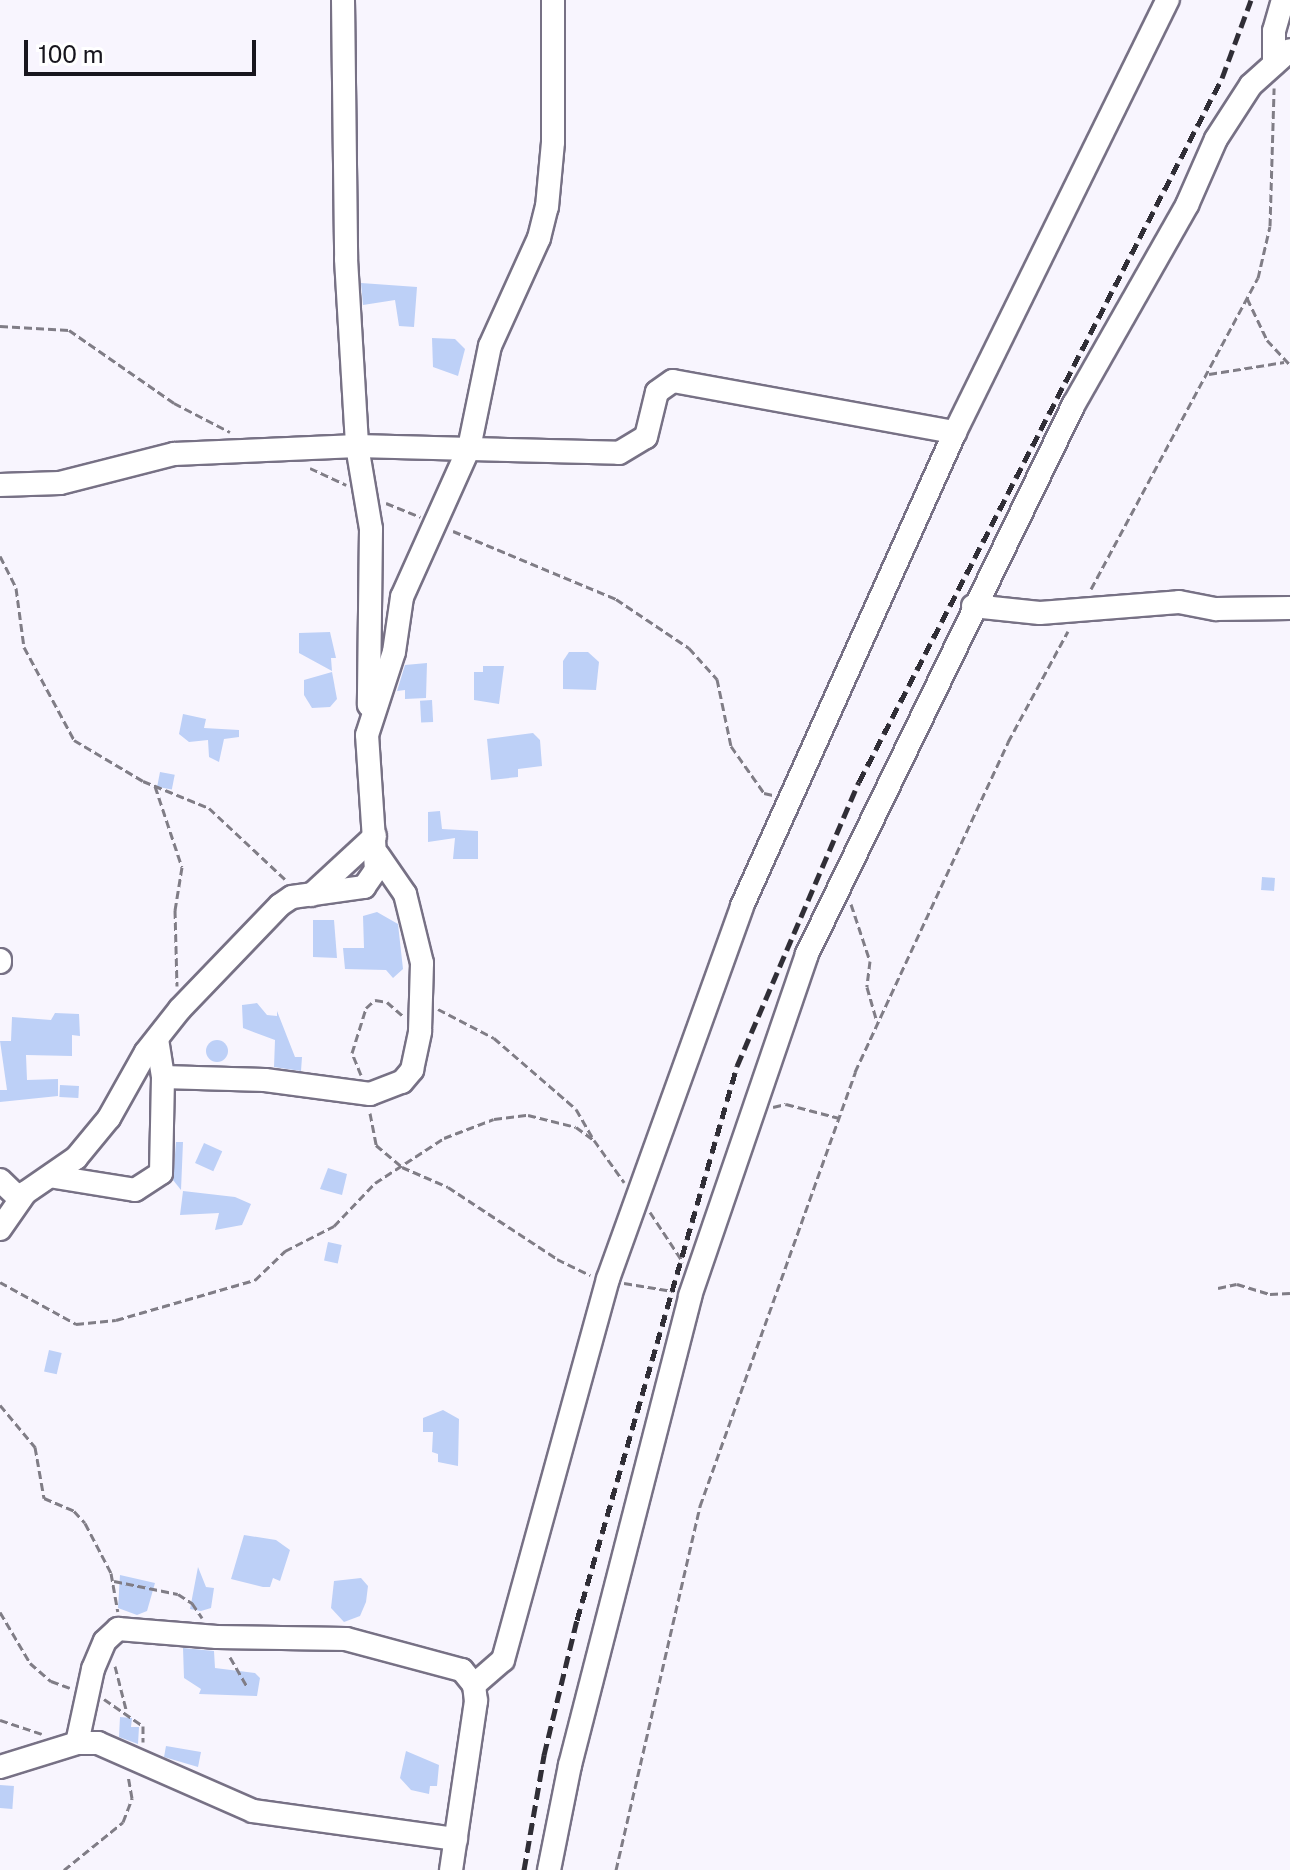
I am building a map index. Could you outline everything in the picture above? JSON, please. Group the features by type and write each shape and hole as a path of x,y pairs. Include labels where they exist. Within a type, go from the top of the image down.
{"street":[{"path":"0,1229 20,1199 55,1177 109,1118 157,1039 180,1009 302,896 364,887 376,870 367,735 371,529 357,446 346,259 343,0"},
{"path":"367,735 394,652 402,597 469,448 490,346 539,238 547,207 553,142 553,0"},
{"path":"474,1685 503,1660 608,1279 742,906 785,803 955,432 1168,0"},
{"path":"549,1870 570,1765 693,1286 807,954 973,606 1074,404 1187,205 1216,139 1251,85 1282,57 1274,31 1283,0"},
{"path":"0,485 60,483 174,454 357,446 619,453 646,437 661,386 682,381 955,432"},
{"path":"973,606 1079,611 1179,602 1216,609 1290,608"},
{"path":"163,1077 265,1080 370,1094 402,1082 412,1070 420,1031 417,930 405,894 376,845"},
{"path":"55,1177 135,1190 151,1182 165,1159 163,1077 157,1039"},
{"path":"0,1180 20,1199"},
{"path":"77,1743 93,1669 105,1641 118,1629 217,1637 346,1639 462,1670 474,1685 476,1701 451,1870"},
{"path":"0,1767 77,1743 114,1747 253,1811 456,1839"}],"path":[{"path":"616,1870 700,1506 839,1118 877,1023 1008,742 1247,298 1270,226 1282,57"},
{"path":"1247,298 1284,362 1290,365"},
{"path":"1207,374 1284,362"},
{"path":"0,556 16,588 24,647 74,740 155,786 222,818 302,896"},
{"path":"600,595 625,603 713,670 731,746 764,793 778,795 785,803"},
{"path":"155,786 182,867 175,910 180,1009"},
{"path":"837,889 857,917 870,961 867,987 877,1023"},
{"path":"421,999 494,1038 576,1109 693,1286"},
{"path":"420,1031 387,1002 375,1000 366,1008 352,1053 370,1094 376,1145 402,1167 448,1187 579,1272 608,1279 693,1286"},
{"path":"748,1122 786,1104 839,1118"},
{"path":"0,1282 76,1324 116,1320 265,1276 285,1251 326,1231 364,1190 444,1138 494,1119 528,1115 576,1127 594,1140"},
{"path":"1218,1288 1237,1284 1270,1294 1290,1293"},
{"path":"0,1405 35,1447 44,1498 80,1517 111,1573 118,1629"},
{"path":"114,1661 126,1709"},
{"path":"0,1720 77,1743"},
{"path":"64,1870 115,1833 126,1815 131,1790 114,1747"}],"building":[{"path":"361,283 417,287 414,327 399,326 395,300 363,305"},
{"path":"432,338 455,339 465,349 458,376 433,367"},
{"path":"330,632 336,658 331,658 332,671 299,653 299,633"},
{"path":"569,652 588,652 599,662 596,690 563,689 563,661"},
{"path":"427,663 426,698 405,699 405,690 397,691 405,665"},
{"path":"483,666 504,666 499,704 474,700 474,672 483,672"},
{"path":"332,672 337,699 330,707 312,708 304,695 304,680"},
{"path":"432,700 433,722 421,723 420,701"},
{"path":"183,714 206,719 204,728 239,730 239,737 224,739 219,762 209,757 208,740 189,742 179,734"},
{"path":"533,733 540,740 542,766 518,769 518,777 491,780 487,739"},
{"path":"160,772 175,775 172,790 157,787"},
{"path":"440,811 442,829 478,831 478,859 453,859 455,838 428,842 428,812"},
{"path":"1262,877 1275,878 1274,891 1261,890"},
{"path":"377,912 398,924 403,969 393,978 386,970 345,969 343,948 364,948 363,916"},
{"path":"313,920 334,920 337,958 313,957"},
{"path":"257,1003 267,1015 277,1016 277,1011 295,1057 302,1057 301,1071 274,1067 275,1040 243,1028 242,1005"},
{"path":"55,1013 79,1014 80,1036 72,1035 72,1056 26,1055 27,1080 58,1079 58,1096 0,1102 0,1090 7,1090 0,1041 11,1041 12,1017 51,1020"},
{"path":"213,1040 221,1040 228,1051 221,1062 213,1062 206,1055 206,1047"},
{"path":"60,1085 79,1086 78,1098 59,1097"},
{"path":"176,1142 183,1142 181,1190 173,1180"},
{"path":"204,1143 222,1151 213,1171 195,1163"},
{"path":"328,1168 347,1174 342,1195 320,1189"},
{"path":"183,1191 235,1197 251,1204 242,1225 215,1230 219,1213 180,1215"},
{"path":"328,1242 342,1245 338,1263 324,1261"},
{"path":"49,1350 62,1353 57,1374 44,1371"},
{"path":"443,1410 459,1419 458,1466 438,1462 438,1454 432,1452 433,1432 423,1432 423,1418"},
{"path":"244,1535 276,1540 290,1550 280,1581 273,1578 270,1587 263,1587 231,1579"},
{"path":"198,1567 206,1587 214,1588 211,1608 201,1611 190,1609"},
{"path":"120,1575 155,1583 147,1611 137,1615 118,1608"},
{"path":"361,1578 368,1586 366,1602 360,1616 344,1622 331,1608 334,1581"},
{"path":"183,1648 214,1651 215,1668 255,1673 260,1678 257,1696 199,1694 201,1689 184,1678"},
{"path":"120,1717 132,1718 131,1727 139,1727 138,1744 119,1737"},
{"path":"166,1746 201,1752 198,1767 164,1757"},
{"path":"406,1751 439,1765 437,1786 430,1786 429,1794 411,1790 400,1778"},
{"path":"0,1785 14,1786 12,1809 0,1808"}],"railway":[{"path":"524,1870 544,1755 577,1620 737,1066 859,782 1222,78 1251,0"}]}
